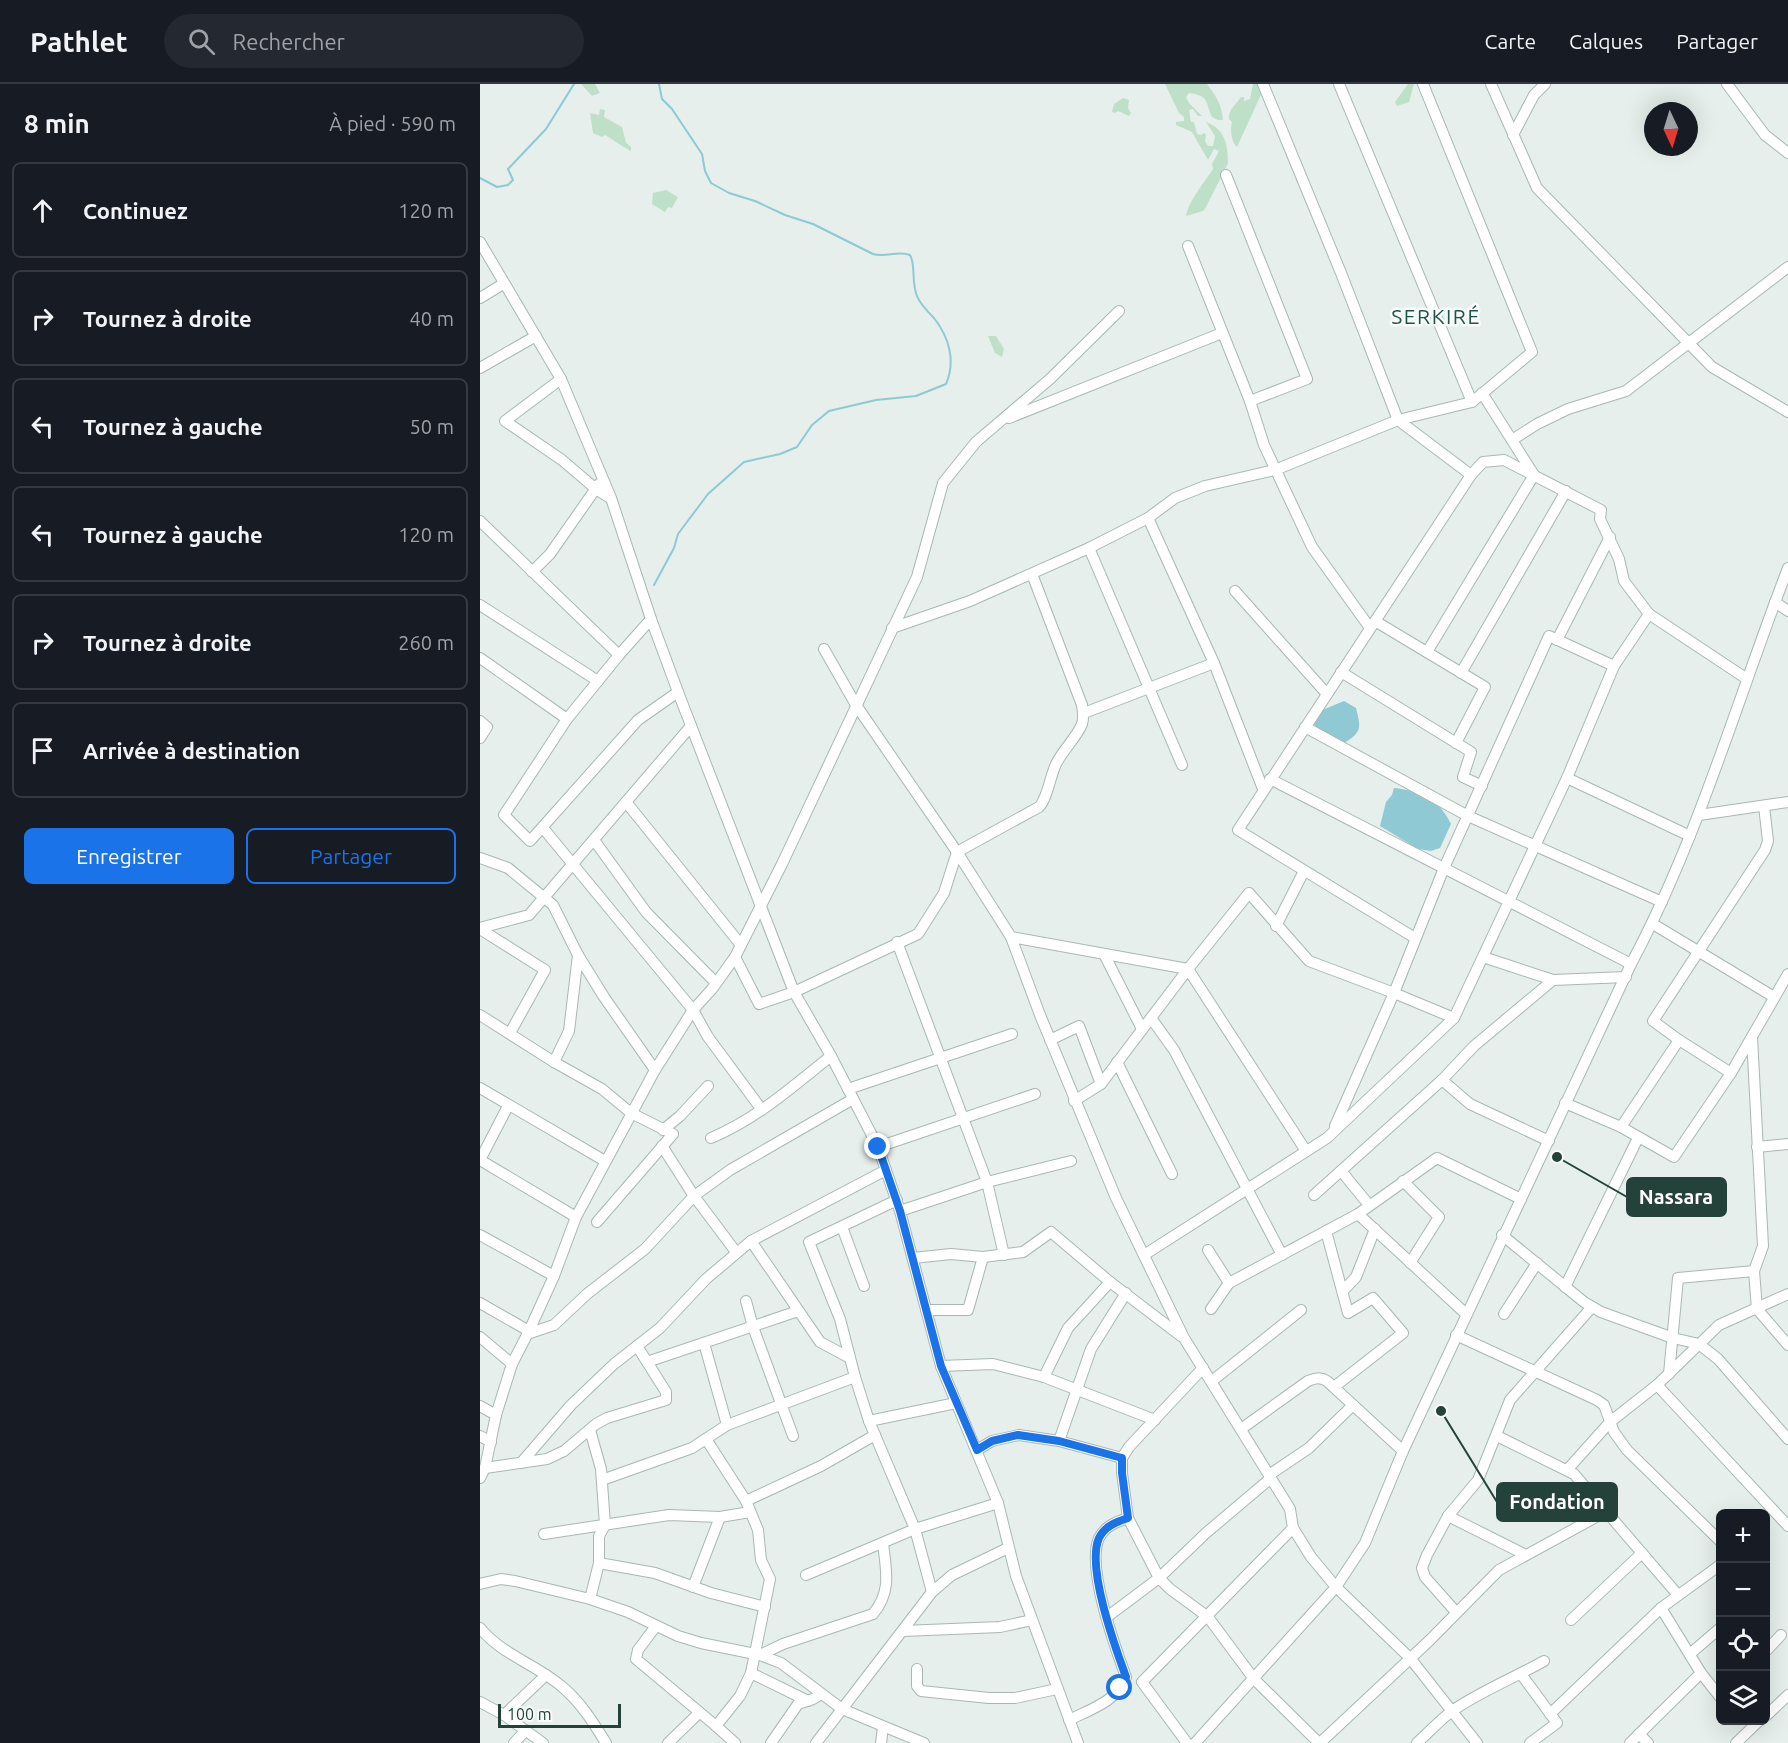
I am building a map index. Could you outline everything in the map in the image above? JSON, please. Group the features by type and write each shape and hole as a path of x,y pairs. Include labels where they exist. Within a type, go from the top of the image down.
{"street":[{"path":"1263,84 1341,273 1398,420 1471,475"},
{"path":"1339,84 1472,402"},
{"path":"892,628 970,602 1032,574 1148,518 1175,498 1205,486 1275,470 1398,420 1472,402 1532,352 1423,84"},
{"path":"1491,84 1537,188 1712,367 1788,412"},
{"path":"1513,135 1534,95 1545,84"},
{"path":"1727,84 1765,135 1788,153"},
{"path":"1226,175 1307,379 1250,401"},
{"path":"480,242 561,379 599,484"},
{"path":"1188,246 1250,401 1264,445 1312,547 1373,625 1427,652 1485,687 1456,743"},
{"path":"1512,440 1537,424 1568,409 1626,391 1788,267"},
{"path":"480,298 504,284"},
{"path":"482,1473 496,1415 512,1364 554,1276 576,1217 655,1070 693,1010 735,957 782,864 917,577 943,483 976,442 1050,379 1119,311"},
{"path":"1000,421 1222,333"},
{"path":"480,368 536,336"},
{"path":"561,379 505,421 599,484 611,498 678,692 794,992 831,1056 878,1147 913,1258 941,1366 998,1503 1016,1576 1078,1743"},
{"path":"1482,393 1534,475"},
{"path":"1415,938 1238,830 1471,475 1483,462 1504,460 1601,510 1600,519 1619,559 1624,581 1649,614 1747,679"},
{"path":"1427,652 1534,475"},
{"path":"532,572 550,554 599,484"},
{"path":"1461,673 1566,491"},
{"path":"1148,518 1214,663 1263,789"},
{"path":"480,520 619,655"},
{"path":"1557,640 1610,537"},
{"path":"1089,548 1182,765"},
{"path":"1195,1743 1336,1587 1365,1543 1403,1451 1502,1236 1631,964 1653,924 1699,815 1788,568"},
{"path":"735,957 759,1004 794,992 918,934 944,893 957,852 1039,807 1044,802 1048,783 1057,763 1081,726 1084,713 1032,574"},
{"path":"1235,591 1327,694"},
{"path":"1775,602 1788,611"},
{"path":"480,605 598,681"},
{"path":"1144,1255 1306,1152 1333,1132 1454,1018 1567,778 1614,666 1649,614"},
{"path":"651,619 567,719 504,815 530,841 638,720 678,692"},
{"path":"1333,1132 1394,993 1444,868 1549,636 1614,666"},
{"path":"824,650 856,705 957,852 1011,937 1074,1101 1116,1198 1184,1338 1290,1509 1293,1528 1311,1557 1336,1587 1410,1658 1477,1743"},
{"path":"480,658 567,719"},
{"path":"1084,713 1214,663"},
{"path":"1341,672 1471,752 1463,777 1482,786"},
{"path":"480,721 488,728 480,738"},
{"path":"480,929 529,915 691,726"},
{"path":"1305,727 1468,816 1662,902"},
{"path":"1567,778 1690,836"},
{"path":"1270,779 1631,964"},
{"path":"626,802 741,945"},
{"path":"1699,815 1788,802"},
{"path":"1731,1073 1653,1021 1765,850 1768,841 1764,806"},
{"path":"543,828 693,1010 708,1037 762,1110"},
{"path":"594,840 645,912 716,983"},
{"path":"480,858 508,868 553,905 578,955 655,1070"},
{"path":"1276,926 1304,871"},
{"path":"1074,1101 1101,1084 1249,893 1309,961 1454,1018"},
{"path":"1653,924 1774,997"},
{"path":"480,929 545,970 510,1033"},
{"path":"1011,937 1188,969 1306,1152"},
{"path":"897,942 987,1182 1004,1255"},
{"path":"1104,954 1142,1029"},
{"path":"554,1062 570,1031 578,955"},
{"path":"1483,957 1553,980 1626,977"},
{"path":"1565,1103 1621,1127 1674,1157 1731,1073 1788,974"},
{"path":"1314,1195 1442,1080 1474,1046 1553,980"},
{"path":"480,1015 554,1062 602,1089 631,1113 673,1134 597,1222"},
{"path":"1151,1018 1174,1050 1282,1255"},
{"path":"1050,1040 1079,1026 1101,1084"},
{"path":"528,1333 554,1324 587,1294 645,1249 694,1196 734,1167 851,1094 941,1058 1012,1034"},
{"path":"1752,1037 1763,1246 1754,1271 1757,1309 1788,1345"},
{"path":"1621,1127 1679,1040"},
{"path":"711,1138 736,1128 831,1056"},
{"path":"1117,1062 1172,1174"},
{"path":"1442,1080 1470,1104 1549,1141"},
{"path":"663,1130 680,1116 708,1086"},
{"path":"480,1088 605,1161"},
{"path":"878,1147 1035,1094"},
{"path":"508,1106 480,1160 576,1217"},
{"path":"1565,1287 1638,1138"},
{"path":"1757,1147 1788,1144"},
{"path":"662,1146 694,1196 736,1252"},
{"path":"1212,1309 1229,1283 1358,1214 1437,1158 1521,1199"},
{"path":"932,1592 915,1529 875,1435 855,1377 840,1319 809,1242 898,1206 1071,1161"},
{"path":"521,1463 571,1405 614,1364 660,1328 706,1279 736,1252 751,1241 886,1170"},
{"path":"1342,1172 1369,1205"},
{"path":"1403,1181 1439,1217 1410,1263"},
{"path":"1358,1214 1466,1314"},
{"path":"842,1227 864,1286"},
{"path":"1343,1291 1356,1277 1375,1229"},
{"path":"1326,1231 1348,1313 1373,1298 1403,1334 1334,1387"},
{"path":"913,1258 951,1254 983,1257 1023,1252 1051,1232 1110,1282 1184,1338"},
{"path":"480,1235 554,1276"},
{"path":"1502,1236 1592,1307 1673,1338 1699,1344 1718,1359 1788,1439"},
{"path":"751,1241 820,1342 850,1358"},
{"path":"1208,1250 1229,1283"},
{"path":"926,1310 968,1310 983,1257"},
{"path":"1504,1314 1537,1263"},
{"path":"1669,1374 1678,1278 1754,1271"},
{"path":"1044,1377 1068,1328 1110,1282"},
{"path":"1059,1441 1091,1349 1126,1293"},
{"path":"1567,1470 1610,1422 1657,1385 1719,1325 1788,1294"},
{"path":"746,1301 753,1327 794,1436"},
{"path":"480,1303 528,1333"},
{"path":"1456,1612 1425,1577 1422,1568 1427,1555 1448,1516 1478,1480 1510,1400 1592,1307"},
{"path":"1212,1381 1301,1310"},
{"path":"647,1362 798,1311"},
{"path":"1456,1335 1604,1405 1614,1432 1627,1450 1716,1537"},
{"path":"480,1337 512,1364"},
{"path":"704,1343 727,1425"},
{"path":"482,1473 547,1459 564,1451 596,1424 607,1418 666,1400 666,1392 637,1346"},
{"path":"941,1366 993,1364 1044,1377 1155,1420"},
{"path":"1203,1368 1129,1447 1122,1458 1128,1518 1160,1578 1170,1589 1208,1617 1254,1679 1319,1743 1430,1640 1499,1570 1607,1511"},
{"path":"602,1480 692,1448 727,1425 855,1377"},
{"path":"1242,1429 1315,1378 1327,1381 1403,1451"},
{"path":"1657,1385 1788,1526"},
{"path":"870,1421 956,1402"},
{"path":"1107,1617 1160,1578 1206,1533 1270,1476 1309,1448 1353,1405"},
{"path":"480,1406 496,1415"},
{"path":"590,1430 602,1480 606,1524 599,1536 598,1563 590,1599"},
{"path":"544,1534 669,1515 720,1517 748,1507 875,1435"},
{"path":"977,1450 992,1441 1018,1435 1059,1441 1122,1458"},
{"path":"480,1436 491,1442"},
{"path":"1497,1436 1574,1474 1678,1595"},
{"path":"706,1439 748,1507 758,1530 761,1560 770,1579 757,1655 751,1673 740,1696 716,1726"},
{"path":"806,1575 915,1529 998,1503"},
{"path":"1448,1516 1526,1555"},
{"path":"693,1587 720,1517"},
{"path":"1069,1720 1103,1704 1124,1683 1126,1677 1107,1617 1095,1564 1095,1549 1100,1536 1110,1525 1128,1518"},
{"path":"1187,1743 1142,1682 1293,1528"},
{"path":"757,1655 873,1614 882,1604 887,1581 883,1543"},
{"path":"816,1743 932,1592 952,1575 1008,1548"},
{"path":"1571,1620 1642,1552"},
{"path":"598,1563 655,1573 693,1587 765,1607"},
{"path":"1551,1714 1661,1608 1716,1568"},
{"path":"480,1584 501,1579 590,1599 628,1612 656,1626 701,1643 782,1663 842,1709 924,1743"},
{"path":"1661,1608 1701,1673 1716,1692"},
{"path":"903,1631 1000,1627 1032,1620"},
{"path":"656,1626 638,1650 636,1659 735,1743"},
{"path":"480,1628 490,1641 560,1684 581,1706 606,1743"},
{"path":"1690,1654 1716,1631"},
{"path":"1770,1647 1781,1635"},
{"path":"1417,1743 1451,1712 1491,1687 1544,1661"},
{"path":"917,1669 917,1686 921,1690 989,1698 1015,1698 1057,1689"},
{"path":"751,1673 808,1701"},
{"path":"1630,1743 1701,1673"},
{"path":"1521,1674 1557,1723 1530,1743"},
{"path":"504,1715 546,1675"},
{"path":"771,1743 798,1704 821,1694"},
{"path":"1770,1712 1788,1695"},
{"path":"480,1702 504,1715 543,1743"},
{"path":"668,1743 699,1713"},
{"path":"1736,1743 1755,1725"},
{"path":"881,1743 883,1727"},
{"path":"514,1743 526,1730"},
{"path":"1639,1734 1648,1743"}],"green space":[{"path":"581,84 595,84 600,93 592,96"},
{"path":"1165,84 1207,84 1218,101 1223,120 1212,117 1204,98 1189,93 1186,97 1202,116 1198,116 1193,109 1189,110 1191,122 1194,122 1197,134 1204,133 1208,146 1213,146 1215,136 1206,122 1217,129 1226,144 1228,163 1203,211 1186,216 1193,199 1213,169 1212,164 1219,151 1214,149 1208,160 1192,132 1176,125 1176,122 1184,121 1184,117 1179,113"},
{"path":"1253,84 1262,84 1264,88 1237,147 1233,142 1230,112 1241,97 1244,97 1244,101 1250,99"},
{"path":"1408,84 1414,84 1409,102 1397,106 1395,102"},
{"path":"1123,98 1129,100 1128,108 1131,113 1129,116 1118,111 1112,112 1114,104"},
{"path":"600,109 605,110 604,117 622,127 626,143 631,147 631,151 605,135 602,137 593,133 590,113 599,115"},
{"path":"666,190 678,197 672,208 668,207 665,212 652,204 653,193"},
{"path":"988,336 996,336 1004,349 1002,357 995,353"}],"water":[{"path":"1344,701 1356,708 1359,729 1344,743 1317,729 1313,722 1320,711"},
{"path":"1394,788 1421,794 1441,808 1451,824 1440,848 1431,851 1418,849 1380,826 1386,802"}],"waterway":[{"path":"480,178 497,187 508,185 513,180 508,169 546,129 574,84"},
{"path":"654,585 674,548 678,534 708,494 744,462 780,454 797,447 812,425 829,411 876,400 916,396 946,384 951,358 944,333 917,296 910,255 873,254 813,224 729,193 711,183 705,171 702,154 672,109 662,99 659,84"}],"place":[{"name":"Nassara","path":"1557,1157"},
{"name":"Fondation","path":"1441,1411"}],"district":[{"name":"SERKIRÉ","path":"1436,316"}],"route":[{"path":"878,1147 900,1211 941,1366 977,1450 992,1441 1018,1435 1059,1441 1122,1458 1124,1500 1128,1518 1110,1525 1100,1536 1095,1549 1095,1564 1110,1631 1126,1677 1120,1688"}]}
